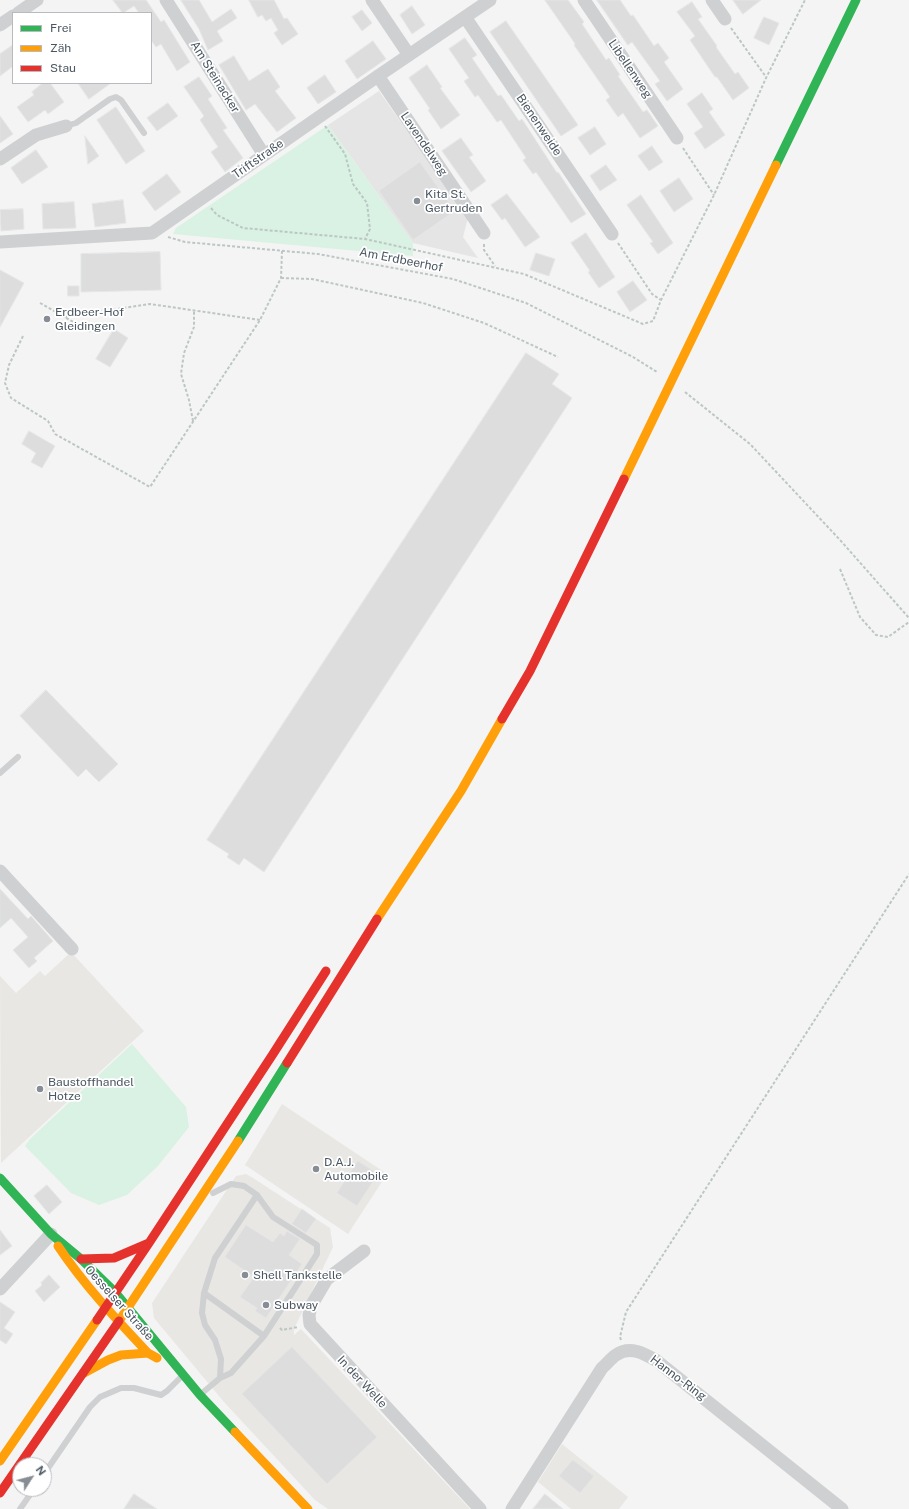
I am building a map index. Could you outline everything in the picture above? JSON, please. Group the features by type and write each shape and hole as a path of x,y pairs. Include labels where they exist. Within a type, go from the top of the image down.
{"main road":[{"path":"0,1494 244,1135 363,940 461,791 530,671 856,0"},
{"path":"0,1461 149,1242 332,962"},
{"name":"Oesselser Straße","path":"0,1178 51,1234 81,1259 115,1292 200,1395 308,1509"},
{"name":"Oesselser Straße","path":"51,1234 84,1284 148,1353 183,1374"},
{"path":"81,1259 114,1258 149,1242"},
{"path":"80,1376 108,1360 121,1355 148,1353"}],"street":[{"path":"19,12 37,0"},
{"name":"Am Steinacker","path":"166,0 264,155"},
{"path":"372,0 409,55"},
{"name":"Triftstraße","path":"152,233 318,117 490,0"},
{"name":"Libellenweg","path":"584,0 677,138"},
{"path":"712,0 725,19"},
{"path":"0,25 12,17"},
{"name":"Bienenweide","path":"465,17 612,234"},
{"name":"Lavendelweg","path":"378,76 484,233"},
{"path":"0,159 36,135 66,126"},
{"path":"0,242 152,233"},
{"path":"0,871 72,949"},
{"path":"0,1289 51,1234"},
{"path":"310,1324 309,1315 311,1306 327,1279 364,1251"},
{"name":"In der Welle","path":"310,1324 480,1509"},
{"path":"512,1509 602,1368 616,1355 624,1351"},
{"name":"Hanno-Ring","path":"624,1351 641,1352 657,1361 841,1509"}],"lane":[{"path":"66,126 76,123 110,98 116,97 121,100 144,133"},
{"path":"0,773 18,757"},
{"path":"200,1395 220,1378 231,1373 264,1336 317,1254 317,1245 274,1216 256,1195 244,1186 231,1184 202,1198"},
{"path":"220,1378 221,1359 216,1340 205,1325 202,1313 204,1293 215,1258 256,1195"},
{"path":"204,1293 264,1336"},
{"path":"52,1462 90,1407 100,1397 121,1388 134,1388 161,1395 167,1391 183,1374"},
{"path":"20,1509 28,1497"}],"path":[{"path":"202,198 217,215 243,228 365,239 496,267 524,274 643,324 653,321 661,300 714,195 766,78 805,0"},
{"path":"725,19 766,78"},
{"path":"318,117 345,154 353,184 366,203 370,228 365,239"},
{"path":"677,138 714,195"},
{"name":"Am Erdbeerhof","path":"152,233 185,242 318,254 453,279 526,303 633,357"},
{"path":"484,233 484,250 496,267"},
{"path":"612,234 652,294 661,300"},
{"path":"23,336 9,365 5,383 11,398 48,421 55,434 150,487 260,320 281,278 282,250"},
{"path":"281,278 312,278 423,302 484,323 558,358"},
{"path":"40,303 91,332"},
{"path":"64,317 150,304 260,320"},
{"path":"193,422 189,400 181,374 184,353 194,327 194,310"},
{"path":"702,405 750,444 909,618"},
{"path":"840,569 860,617 876,635 888,637 909,622"},
{"path":"624,1351 620,1336 626,1312 909,874"},
{"path":"274,1321 282,1330 294,1329 310,1324"}],"shaded area":[{"path":"379,91 468,218 463,237 478,258 413,243 328,125"},
{"name":"Baustoffhandel Hotze","path":"71,952 144,1031 1,1163 0,976 16,993 40,971 45,976"},
{"name":"D.A.J. Automobile","path":"282,1104 387,1174 348,1234 245,1165"},
{"path":"246,1174 330,1228 333,1247 294,1329 294,1335 301,1329 470,1509 328,1509 315,1500 224,1402 154,1318 152,1303 236,1176"},
{"path":"562,1444 628,1497 619,1509 571,1509 538,1482"}],"green space":[{"path":"328,125 413,243 413,256 173,234 176,228"},
{"path":"132,1044 186,1107 189,1127 158,1166 127,1195 99,1205 71,1193 25,1146 30,1139"}],"building":[{"path":"113,0 146,0 161,22 164,20 190,62 177,71 161,44 156,47 152,41 152,12 138,12 134,6 122,12"},
{"path":"181,0 199,0 212,22 231,9 237,18 217,31 223,41 208,50 199,29"},
{"path":"249,0 274,0 284,19 287,18 298,34 282,45 274,33 278,30 271,18 266,21 262,15 258,17"},
{"path":"545,0 568,0 584,22 582,24 606,60 609,58 620,75 618,76 643,112 647,110 658,126 640,138 623,113 618,117 606,100 610,97"},
{"path":"597,0 620,0 631,16 633,15 654,46 658,43 669,58 664,62 683,89 667,101 655,84 660,81 632,42 628,45"},
{"path":"733,0 761,0 743,14"},
{"path":"692,2 702,17 698,19 717,46 716,47 735,74 738,72 749,88 733,100 717,77 715,77 690,40 695,36 677,12"},
{"path":"412,6 425,25 412,34 400,15"},
{"path":"362,10 372,23 362,31 352,17"},
{"path":"764,17 779,23 769,45 754,38"},
{"path":"506,21 578,125 561,136 490,32"},
{"path":"465,38 477,55 472,58 498,96 501,95 519,121 522,119 586,214 571,223 536,172 533,174 523,160 526,158 501,120 497,122 478,95 475,97 464,81 469,78 449,49"},
{"path":"373,41 386,59 357,79 345,61"},
{"path":"12,46 12,67 0,76 0,54"},
{"path":"234,56 249,81 268,69 280,87 275,91 296,118 277,132 255,104 246,110 219,65"},
{"path":"427,65 442,87 440,88 460,115 441,129 428,110 430,109 409,78"},
{"path":"325,75 336,92 318,104 307,88"},
{"path":"199,77 212,96 208,99 227,128 223,130 243,158 225,172 211,152 218,147 200,120 204,116 184,87"},
{"path":"42,84 51,84 64,102 48,114 45,110 28,122 17,107 34,95 32,92"},
{"path":"79,84 110,84 89,99"},
{"path":"702,93 713,109 709,112 725,135 705,149 694,133 703,127 687,104"},
{"path":"168,103 178,116 157,131 147,118"},
{"path":"116,107 145,151 126,164 97,120"},
{"path":"0,116 13,134 0,143"},
{"path":"595,127 606,144 590,155 578,138"},
{"path":"85,136 99,156 88,164"},
{"path":"461,138 473,155 469,157 486,181 471,192 442,151"},
{"path":"652,146 663,162 649,171 638,156"},
{"path":"36,150 48,167 22,184 11,168"},
{"name":"Kita St. Gertruden","path":"420,162 455,211 413,240 379,191"},
{"path":"606,165 617,180 600,191 590,176"},
{"path":"167,174 181,192 155,211 142,193"},
{"path":"679,178 693,199 674,212 660,191"},
{"path":"507,194 540,237 525,247 505,218 502,220 491,205"},
{"path":"641,195 673,243 658,254 650,243 653,242 627,205"},
{"path":"123,200 126,223 95,227 92,204"},
{"path":"74,202 76,228 43,229 42,204"},
{"path":"23,209 24,229 1,231 0,210"},
{"path":"586,233 615,277 599,288 588,272 590,271 571,243"},
{"path":"160,252 161,290 81,292 81,254"},
{"path":"536,253 555,259 549,276 530,270"},
{"path":"0,270 24,283 0,327"},
{"path":"633,281 647,300 630,312 617,292"},
{"path":"68,286 79,286 79,296 68,296"},
{"path":"114,329 128,338 110,367 96,359"},
{"path":"526,353 559,374 552,384 572,398 264,872 244,858 239,865 227,857 229,854 207,840"},
{"path":"29,431 55,446 42,468 31,462 36,453 22,444"},
{"path":"46,690 118,764 99,782 86,769 78,777 20,716"},
{"path":"0,889 28,919 31,916 53,941 34,958 37,961 29,968 13,950 28,937 11,918 0,928"},
{"path":"358,1161 378,1174 357,1206 337,1193"},
{"path":"47,1185 62,1202 49,1214 34,1196"},
{"path":"302,1209 316,1219 306,1233 292,1224"},
{"path":"246,1225 273,1242 280,1233 284,1236 287,1231 300,1239 289,1255 302,1264 266,1318 255,1311 257,1308 240,1297 254,1277 225,1257"},
{"path":"0,1230 12,1246 0,1255"},
{"path":"49,1275 60,1287 44,1302 35,1291 42,1285 41,1283"},
{"path":"0,1302 15,1312 4,1328 13,1334 6,1344 0,1340"},
{"path":"292,1347 377,1437 327,1484 242,1394"},
{"path":"573,1460 594,1476 580,1493 559,1476"},
{"path":"134,1494 157,1509 124,1509"},
{"path":"545,1494 563,1509 533,1509"}],"traffic: fast":[{"path":"776,165 856,0"},
{"path":"238,1141 287,1063"},
{"path":"0,1178 51,1234 81,1259 115,1292 200,1395 235,1432"}],"traffic: slow":[{"path":"624,479 776,165"},
{"path":"377,919 461,791 502,719"},
{"path":"119,1321 238,1141"},
{"path":"58,1246 89,1288 148,1353 157,1358"},
{"path":"0,1461 97,1320"},
{"path":"84,1373 121,1355 148,1353"},
{"path":"235,1432 308,1509"}],"traffic: jam":[{"path":"502,719 530,671 624,479"},
{"path":"287,1063 377,919"},
{"path":"273,1054 326,971"},
{"path":"97,1320 273,1054"},
{"path":"81,1259 114,1258 149,1243"},
{"path":"0,1493 119,1321"}],"place":[{"name":"Kita St. Gertruden","path":"417,201"},
{"name":"Erdbeer-Hof Gleidingen","path":"47,319"},
{"name":"Baustoffhandel Hotze","path":"40,1089"},
{"name":"D.A.J. Automobile","path":"316,1169"},
{"name":"Shell Tankstelle","path":"245,1275"},
{"name":"Subway","path":"266,1305"}]}
